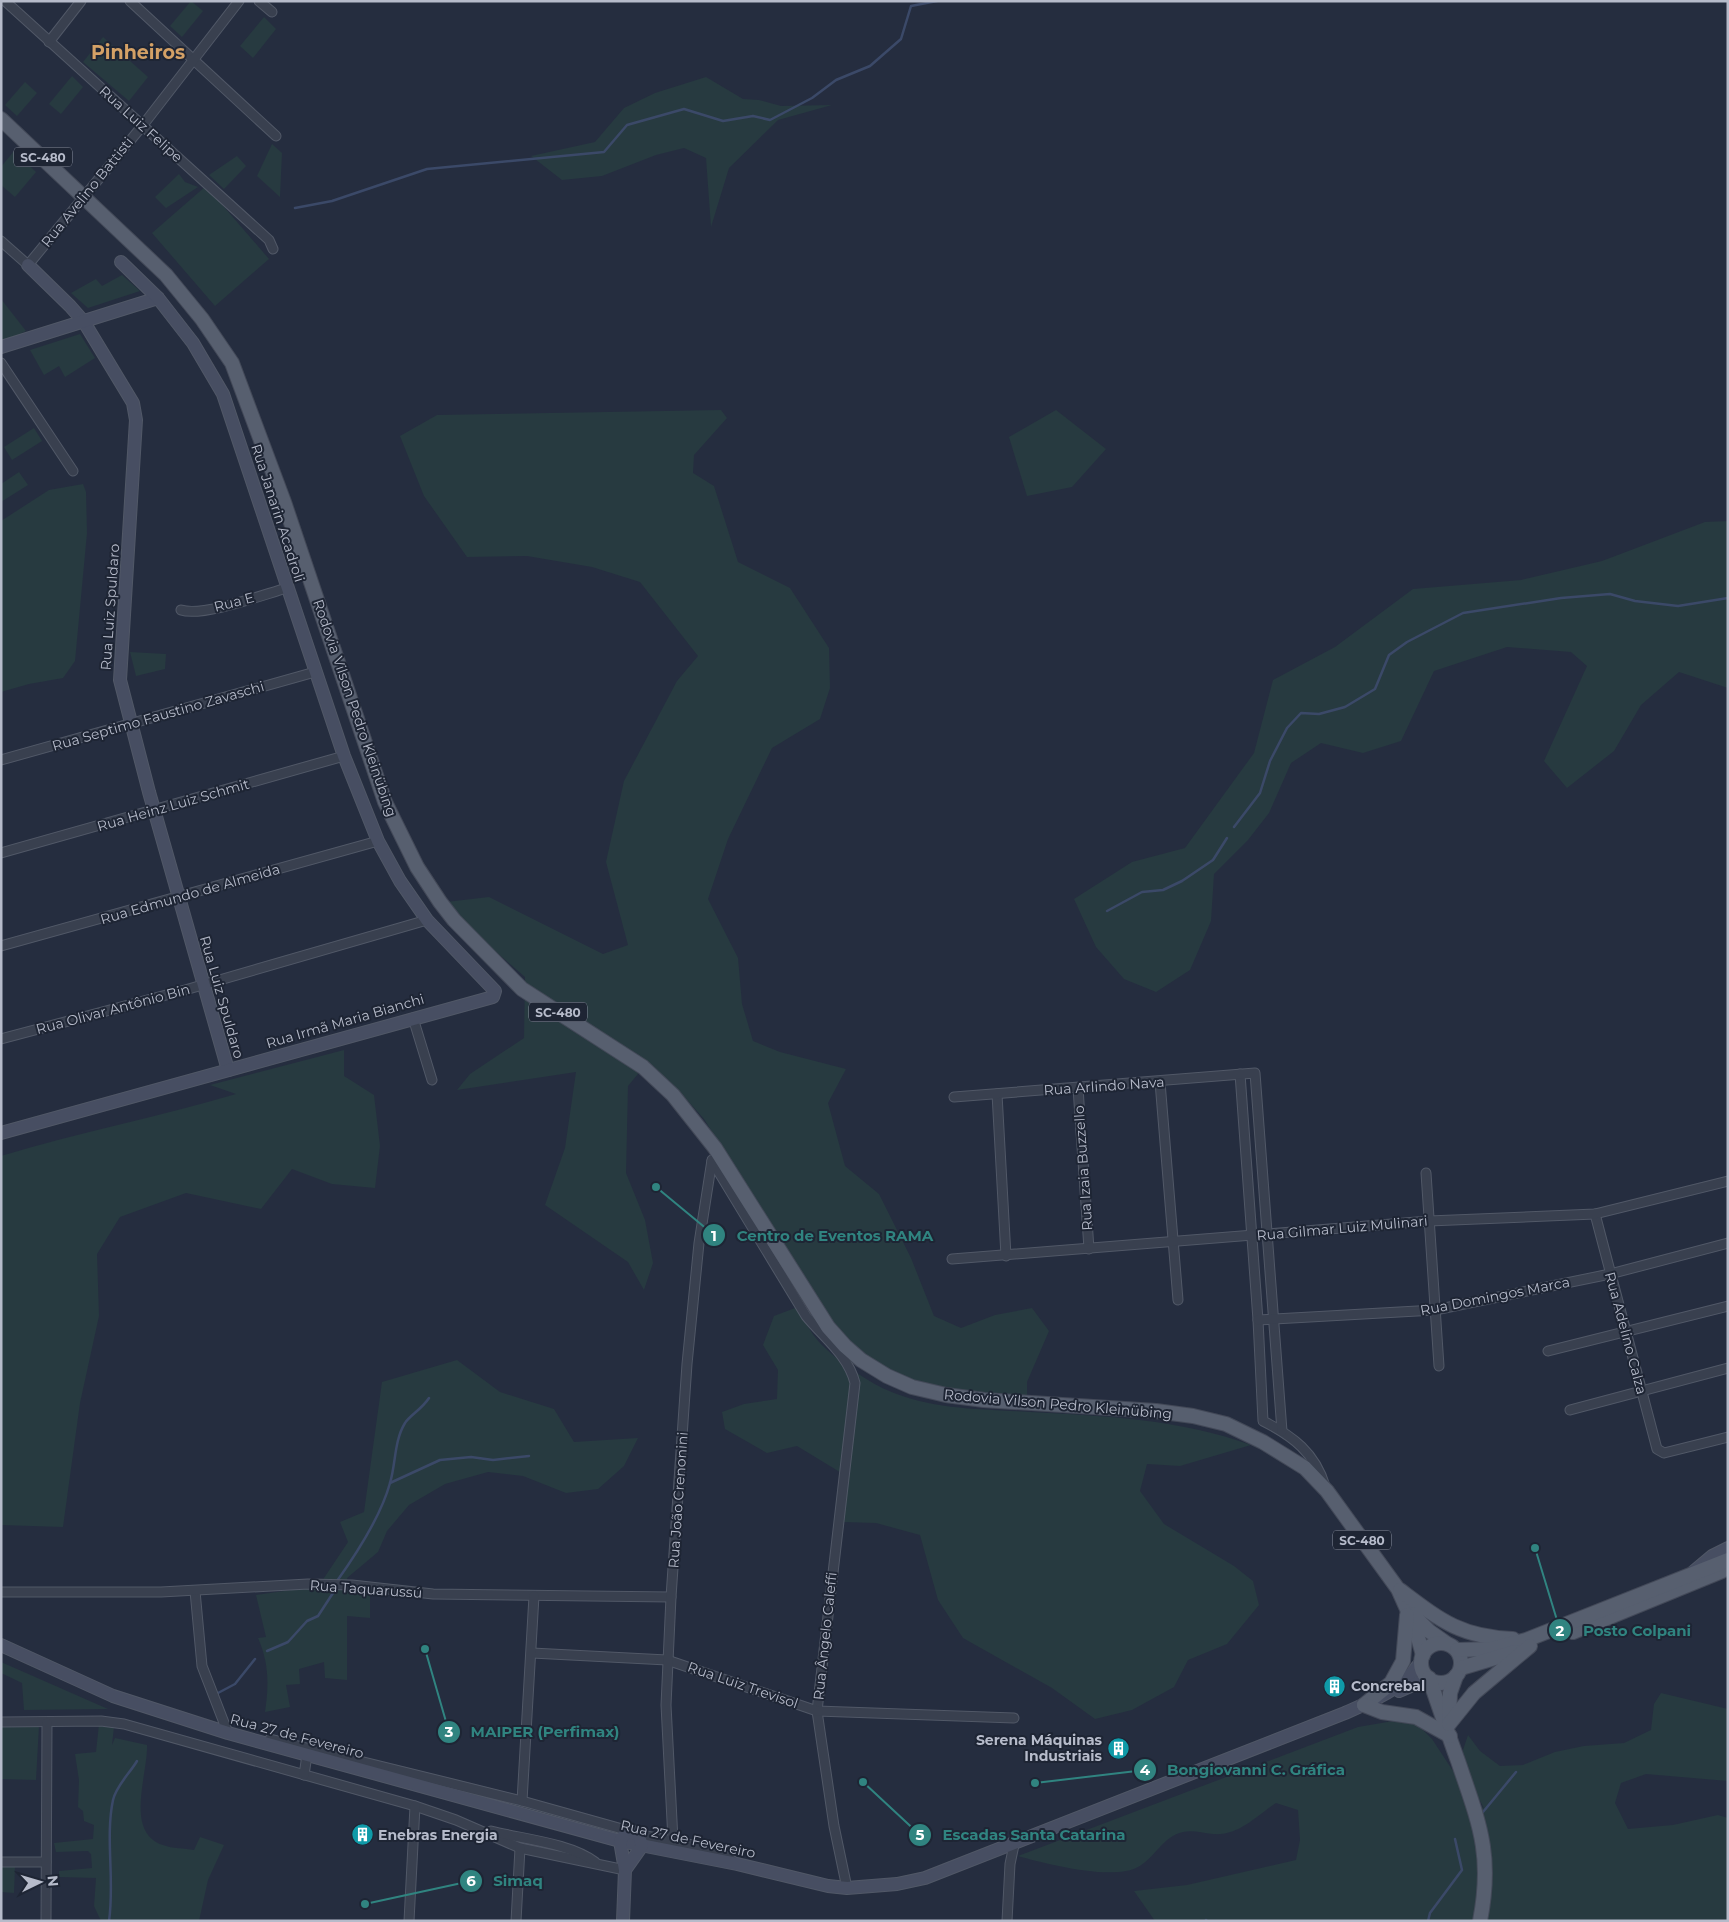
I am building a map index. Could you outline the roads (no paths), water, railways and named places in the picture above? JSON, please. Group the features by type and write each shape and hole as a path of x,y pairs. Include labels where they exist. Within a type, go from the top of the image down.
{"main road":[{"name":"Rodovia Vilson Pedro Kleinübing","path":"1,119 84,195 166,275 202,319 232,363 284,502 385,802 421,874 454,920 522,989 655,1077 698,1124 713,1155 828,1327 856,1355 887,1376 912,1387 946,1395 1018,1403 1156,1411 1193,1416 1226,1424 1263,1442 1305,1468 1327,1491 1398,1589 1415,1627 1422,1659"},
{"path":"1429,1678 1440,1683 1458,1672 1691,1573 1728,1560"},
{"path":"1480,1921 1485,1894 1485,1848 1474,1805 1449,1730 1429,1678 1422,1668 1422,1659 1432,1645 1492,1649 1528,1643 1646,1604 1728,1569"},
{"path":"1398,1589 1461,1631 1528,1643"},
{"name":"Rodovia Vilson Pedro Kleinübing","path":"1406,1608 1429,1631 1452,1647"},
{"path":"1406,1608 1407,1628 1403,1660 1391,1683 1364,1705 1382,1712 1416,1717 1449,1730"},
{"path":"1449,1730 1474,1693 1528,1643"},
{"path":"1449,1730 1450,1693 1461,1662 1452,1647"}],"street":[{"name":"Rua Luiz Felipe","path":"5,1 269,240 273,249"},
{"path":"49,42 81,1"},
{"path":"130,1 276,136"},
{"name":"Rua Avelino Battisti","path":"28,265 142,125 239,1"},
{"path":"259,1 272,12"},
{"name":"Rua Luiz Spuldaro","path":"1,241 28,265 84,322 133,403 136,420 120,680 154,810 228,1070"},
{"name":"Rua Janarin Acadroli","path":"121,262 158,298 193,343 223,394 344,756 378,841 400,881 427,920 489,983 495,994"},
{"path":"1,347 158,298"},
{"path":"1,363 73,472"},
{"name":"Rua E","path":"181,610 190,613 205,610 287,588"},
{"name":"Rua Septimo Faustino Zavaschi","path":"1,760 315,672"},
{"name":"Rua Heinz Luiz Schmit","path":"1,853 344,756"},
{"name":"Rua Edmundo de Almeida","path":"1,946 378,841"},
{"name":"Rua Olivar Antônio Bin","path":"1,1039 427,920"},
{"name":"Rua Irmã Maria Bianchi","path":"1,1133 492,997 495,994"},
{"path":"413,1018 432,1080"},
{"name":"Rua Arlindo Nava","path":"954,1097 1255,1073 1267,1234"},
{"path":"1240,1074 1258,1320 1263,1422 1282,1431 1301,1445 1314,1459 1327,1491"},
{"path":"1160,1082 1178,1300"},
{"name":"Rua Izaia Buzzello","path":"1078,1088 1089,1249"},
{"path":"996,1094 1006,1256"},
{"name":"Rua Ângelo Caleffi","path":"713,1155 806,1316 822,1336 842,1354 852,1369 855,1383 817,1711 834,1826 846,1888"},
{"name":"Rua João Crenonini","path":"673,1840 666,1705 671,1597 687,1364 700,1243 713,1155"},
{"path":"1426,1173 1439,1366"},
{"name":"Rua Gilmar Luiz Mulinari","path":"952,1259 1429,1221 1595,1214 1728,1181"},
{"name":"Rua Adelino Calza","path":"1595,1214 1659,1452 1664,1453 1728,1437"},
{"path":"1267,1234 1282,1431"},
{"name":"Rua Domingos Marca","path":"1258,1320 1435,1310 1610,1274 1728,1243"},
{"path":"1548,1351 1728,1306"},
{"path":"1570,1410 1728,1368"},
{"path":"1691,1573 1712,1556 1728,1548"},
{"name":"Rua Taquarussú","path":"1,1592 195,1591 308,1584 352,1585 433,1594 671,1597"},
{"path":"195,1591 202,1666 228,1733"},
{"path":"522,1801 534,1596"},
{"name":"Rua 27 de Fevereiro","path":"1,1645 113,1696 251,1740 622,1846 737,1864 828,1886 846,1888 897,1884 925,1878 1014,1845 1429,1678"},
{"name":"Rua Luiz Trevisol","path":"532,1653 668,1660 817,1711 1014,1718"},
{"name":"Rua 27 de Fevereiro","path":"1364,1705 1409,1679 1422,1659"},
{"path":"1,1722 101,1721 124,1724 415,1806 471,1826 520,1848 596,1862 625,1870"},
{"path":"46,1921 47,1723"},
{"path":"251,1740 252,1734 522,1801 634,1833 713,1849 737,1864"},
{"path":"304,1775 307,1755"},
{"path":"409,1921 415,1806"},
{"path":"471,1826 570,1850 587,1856 596,1862"},
{"path":"623,1921 625,1870 622,1846 626,1833 634,1833 641,1839 639,1849 625,1870"},
{"path":"1007,1921 1010,1864 1014,1845"},
{"path":"516,1921 520,1848"},
{"path":"1,1862 46,1862"}],"waterway":[{"path":"295,208 332,201 427,169 604,152 627,125 684,109 723,121 753,116 770,120 812,98 836,80 870,66 901,39 911,6 937,1"},
{"path":"1234,827 1260,793 1270,761 1287,728 1301,713 1319,714 1345,707 1375,689 1389,655 1407,642 1463,613 1561,598 1610,594 1635,601 1678,606 1728,598"},
{"path":"1107,911 1142,892 1163,890 1182,881 1213,860 1227,838"},
{"path":"337,1581 360,1546 381,1508 390,1483 401,1430 407,1420 429,1398"},
{"path":"390,1483 440,1460 471,1457 493,1460 529,1456"},
{"path":"267,1651 288,1642 307,1621 318,1616 333,1593"},
{"path":"218,1693 235,1684 255,1659"},
{"path":"109,1921 111,1906 110,1829 113,1800 120,1785 137,1761"},
{"path":"1483,1812 1516,1772"},
{"path":"1428,1921 1430,1913 1462,1870 1455,1839"}],"place":[{"name":"Centro de Eventos RAMA","path":"656,1187"},
{"name":"Posto Colpani","path":"1535,1548"},
{"name":"MAIPER (Perfimax)","path":"425,1649"},
{"name":"Concrebal","path":"1335,1686"},
{"name":"Serena Máquinas Industriais","path":"1118,1748"},
{"name":"Escadas Santa Catarina","path":"863,1782"},
{"name":"Bongiovanni C. Gráfica","path":"1035,1783"},
{"name":"Enebras Energia","path":"362,1835"},
{"name":"Simaq","path":"365,1904"}],"district":[{"name":"Pinheiros","path":"138,52"}]}
